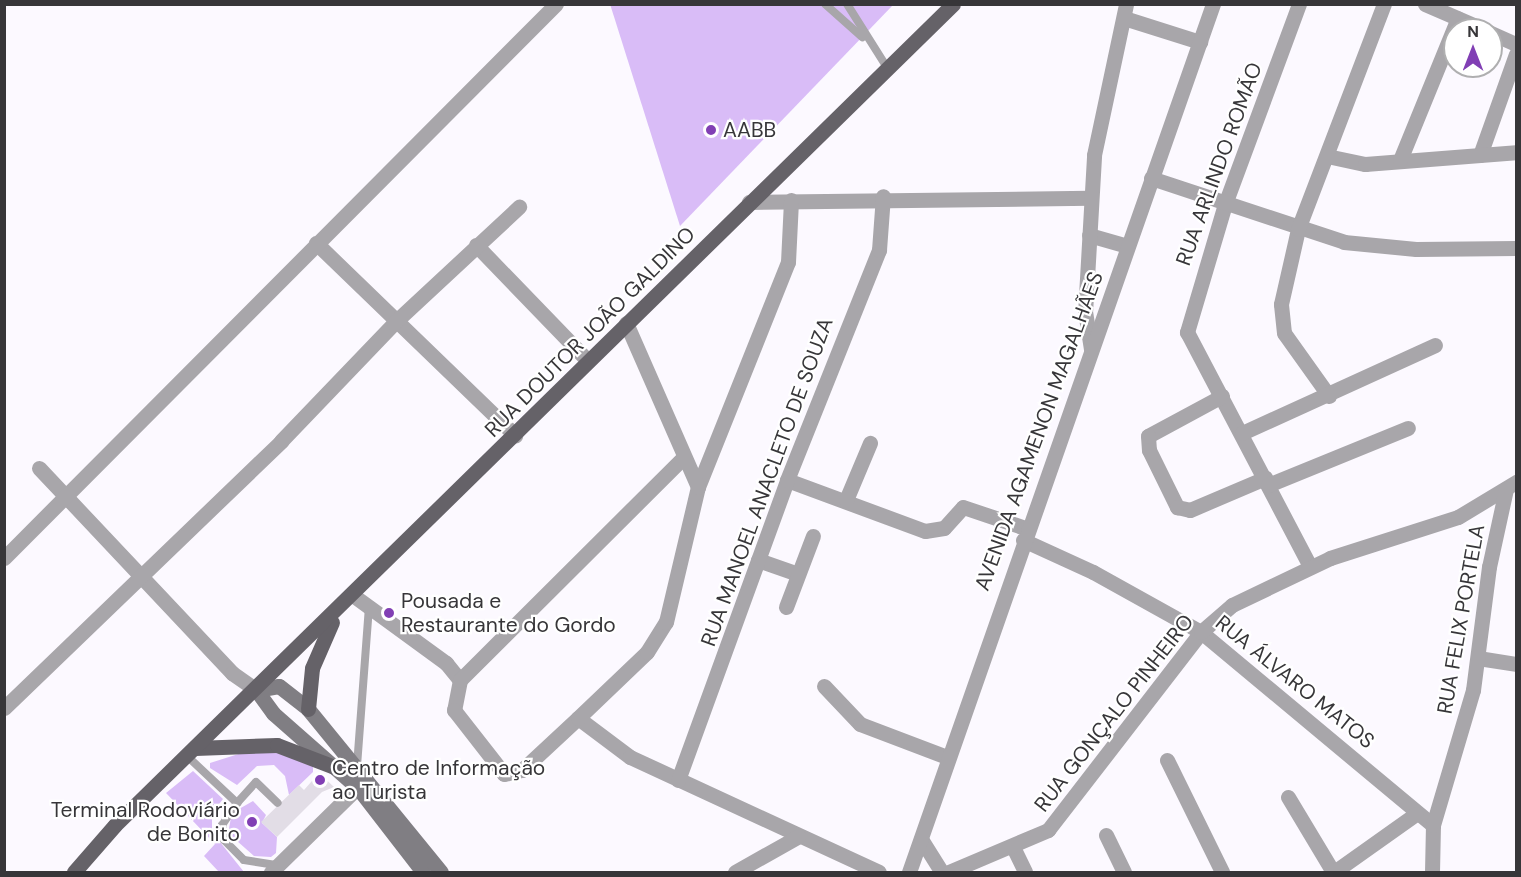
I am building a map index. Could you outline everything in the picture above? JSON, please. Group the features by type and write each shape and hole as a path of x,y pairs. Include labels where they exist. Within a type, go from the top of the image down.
{"main road":[{"name":"RUA DOUTOR JOÃO GALDINO","path":"74,873 191,752 354,596 748,202 888,70 953,4"},
{"path":"308,709 312,668 337,611"},
{"path":"191,752 277,745 340,769"}],"street":[{"path":"4,558 556,4"},
{"name":"AVENIDA AGAMENON MAGALHÃES","path":"909,873 947,757 1213,4"},
{"name":"RUA ARLINDO ROMÃO","path":"1222,396 1190,339 1188,316 1225,204 1299,4"},
{"path":"1329,396 1279,321 1298,229 1384,4"},
{"path":"1425,4 1458,18"},
{"path":"1091,349 1085,313 1090,198 1100,121 1125,11 1200,42"},
{"path":"1480,155 1516,54"},
{"path":"1400,160 1443,55"},
{"path":"1327,156 1365,164 1516,152"},
{"path":"1151,178 1298,229 1372,247 1516,248"},
{"path":"748,202 883,196 1090,198"},
{"name":"RUA MANOEL ANACLETO DE SOUZA","path":"678,780 788,480 879,250 883,196"},
{"path":"684,457 460,680 454,710 498,770 510,775 530,763 647,652 666,622 698,487 788,262 791,200"},
{"path":"4,708 142,575 394,322 519,207"},
{"path":"1089,235 1127,246"},
{"path":"316,243 394,322 515,435"},
{"path":"476,245 588,362"},
{"path":"626,323 698,487"},
{"path":"1242,432 1329,396 1435,345"},
{"path":"1310,566 1266,482 1242,432 1222,396 1148,436 1149,450 1177,507 1190,510 1266,482 1408,428"},
{"path":"788,480 846,500 870,443"},
{"path":"39,468 232,673 256,690 273,713 340,769 363,783"},
{"name":"RUA GONÇALO PINHEIRO","path":"949,873 1014,849 1060,818 1201,632 1232,605 1310,566 1458,517 1511,486"},
{"name":"RUA FELIX PORTELA","path":"1433,825 1478,658 1489,567 1511,486"},
{"name":"RUA ÁLVARO MATOS","path":"846,500 933,532 963,507 1025,535 1103,577 1201,632 1416,814 1433,825"},
{"path":"786,607 813,536"},
{"path":"758,560 798,574"},
{"path":"354,596 432,648 460,680"},
{"path":"1478,658 1516,664"},
{"path":"256,690 279,686 308,709 357,766 363,783 433,871"},
{"path":"824,686 860,724 947,757"},
{"path":"578,718 630,758 879,873"},
{"path":"1167,760 1222,873"},
{"path":"275,868 363,783"},
{"path":"1288,797 1333,873 1416,814"},
{"path":"1431,873 1433,825"},
{"path":"1106,835 1124,873"},
{"path":"735,873 799,836"},
{"path":"921,839 942,873"},
{"path":"1014,849 1025,873"}],"lane":[{"path":"825,4 863,38 888,70"},
{"path":"847,4 863,38"},
{"path":"357,766 369,607"},
{"path":"191,752 237,803"},
{"path":"275,868 254,864 229,847 222,825 237,803 256,782 278,803"}],"shaded area":[{"name":"AABB","path":"610,4 893,5 680,226"},
{"path":"248,751 278,752 313,764 313,772 289,795 285,776 274,765 257,766 237,785 210,768 210,763"},
{"path":"193,771 223,799 212,813 212,832 244,872 219,872 204,856 215,844 166,793"},
{"path":"253,801 266,815 262,823 277,837 276,853 271,857 254,856 228,833 232,813"}],"building":[{"path":"319,773 334,787 322,792 277,837 261,822 299,785 304,790"}],"place":[{"name":"AABB","path":"711,130"},
{"name":"Pousada e Restaurante do Gordo","path":"389,613"},
{"name":"Centro de Informação ao Turista","path":"320,780"},
{"name":"Terminal Rodoviário de Bonito","path":"252,822"}]}
